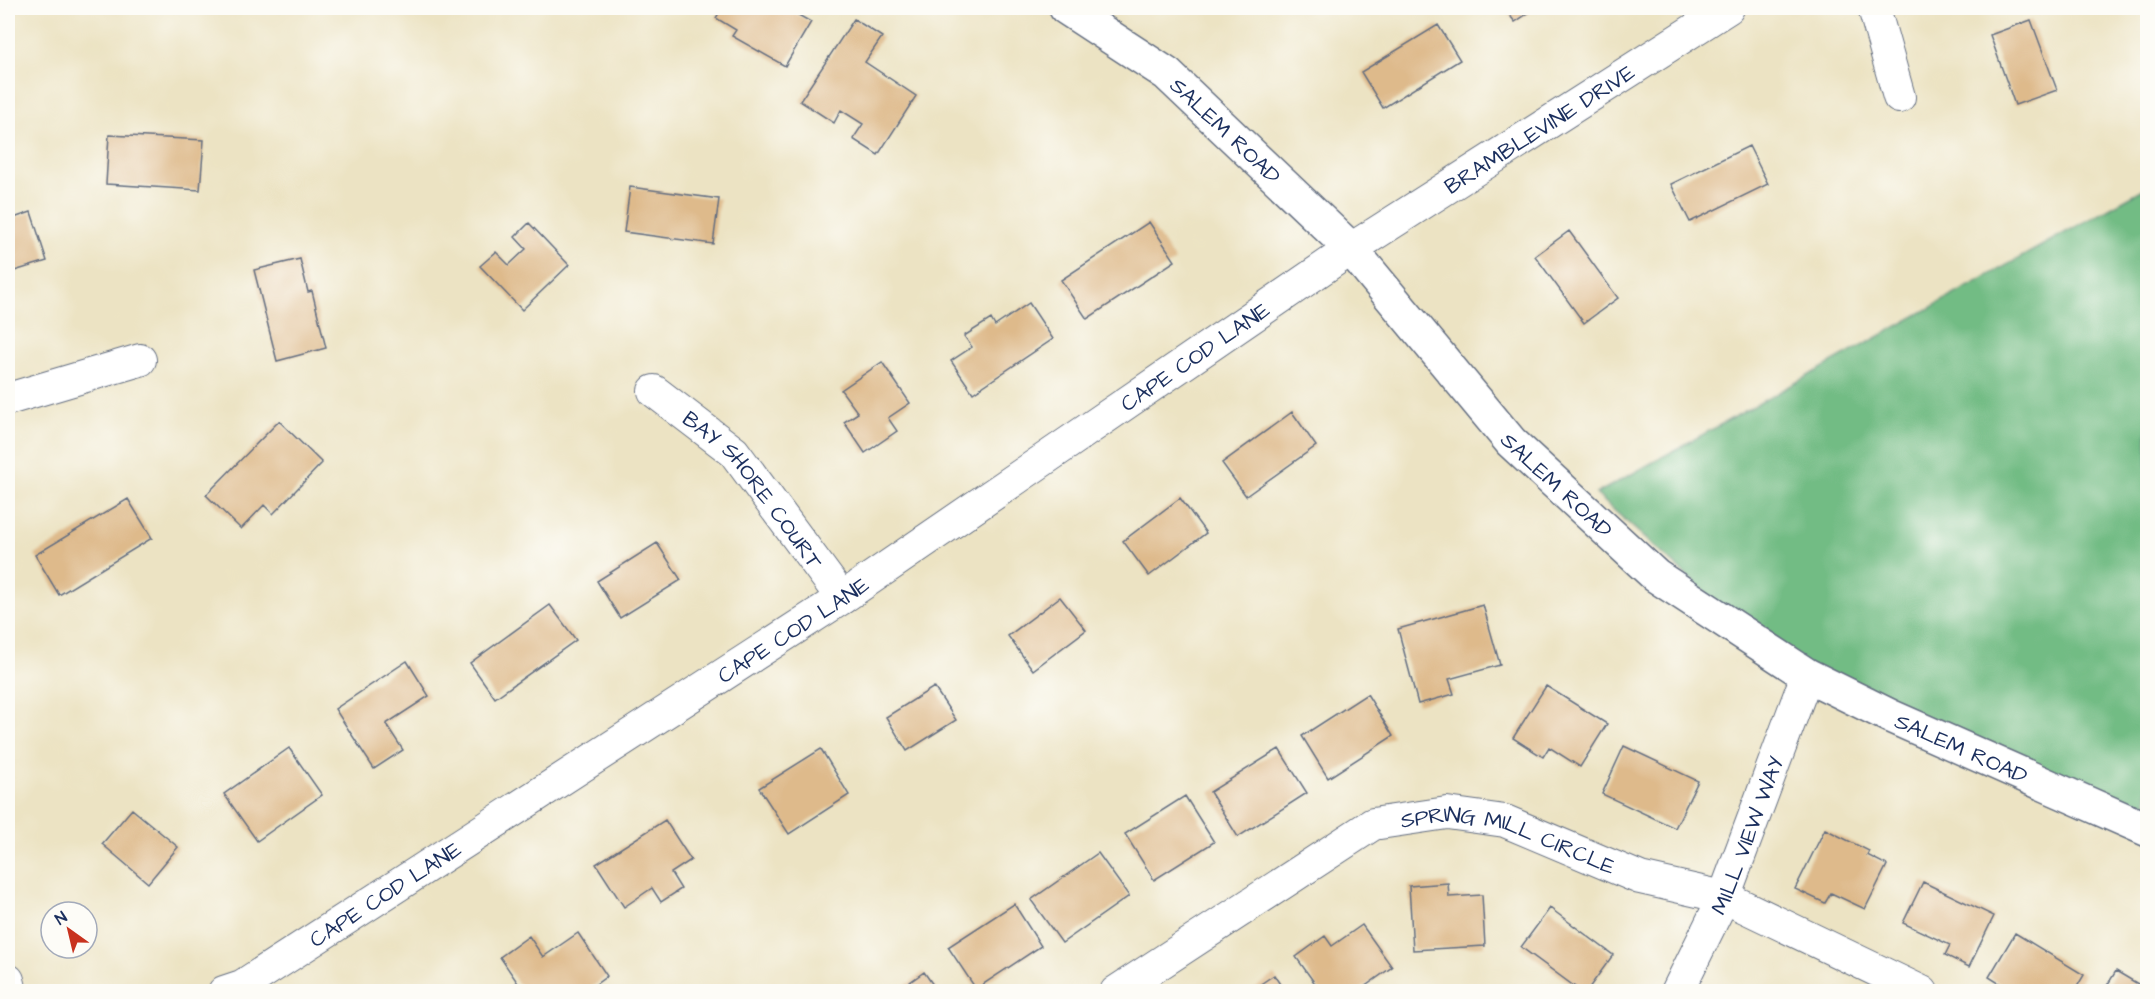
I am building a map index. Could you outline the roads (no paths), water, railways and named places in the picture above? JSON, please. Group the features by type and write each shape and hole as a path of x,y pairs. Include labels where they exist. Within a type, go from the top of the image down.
{"street":[{"name":"SALEM ROAD","path":"1066,8 1167,74 1351,249 1511,442 1656,576 1807,675 1890,716 2148,830"},
{"name":"BRAMBLEVINE DRIVE","path":"1351,249 1728,8"},
{"path":"1874,8 1899,97"},
{"name":"CAPE COD LANE","path":"236,990 842,597 1351,249"},
{"path":"8,399 140,360"},
{"name":"BAY SHORE COURT","path":"654,391 734,452 842,597"},
{"name":"MILL VIEW WAY","path":"1677,992 1724,897 1807,675"},
{"name":"SPRING MILL CIRCLE","path":"1116,992 1373,824 1447,813 1505,821 1640,878 1724,897 1922,992"},
{"path":"8,980 11,992"}]}
